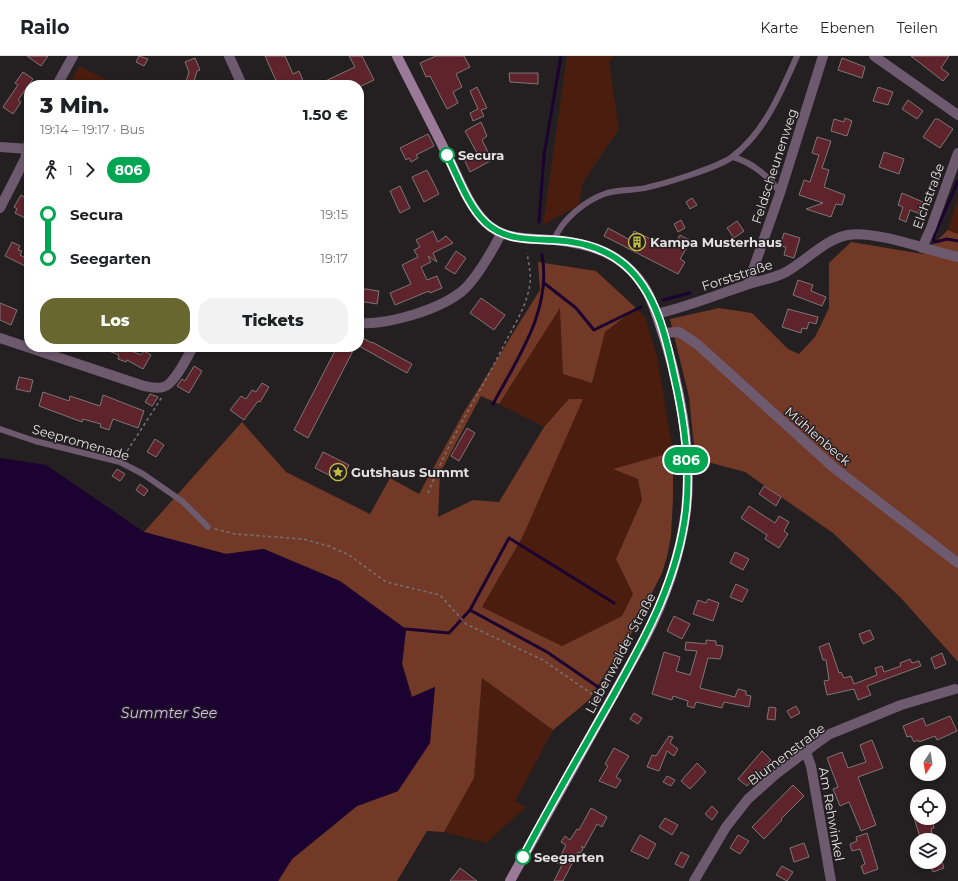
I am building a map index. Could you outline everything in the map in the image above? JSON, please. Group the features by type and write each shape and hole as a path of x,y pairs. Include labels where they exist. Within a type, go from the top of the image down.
{"main road":[{"name":"Liebenwalder Straße","path":"397,56 475,209 485,222 501,234 526,239 554,240 595,248 614,257 634,273 644,285 663,333 682,412 687,469 686,510 677,558 663,600 651,627 510,881"}],"street":[{"path":"60,80 73,56"},
{"path":"229,56 240,80"},
{"name":"Feldscheunenweg","path":"748,284 780,193 823,56"},
{"path":"874,56 958,115"},
{"path":"0,147 24,146"},
{"name":"Elchstraße","path":"922,248 931,228 958,153"},
{"path":"0,208 24,161"},
{"path":"364,323 378,323 418,313 444,302 462,292 476,275 501,234"},
{"name":"Forststraße","path":"656,314 677,309 748,284 770,279 786,272 833,241 848,235 870,236 958,257"},
{"name":"Mühlenbeck","path":"663,333 679,332 697,344 833,467 958,563"},
{"path":"0,338 24,346"},
{"path":"42,352 144,386 165,387 174,379 190,352"},
{"path":"956,692 958,679"},
{"name":"Blumenstraße","path":"694,881 726,827 748,799 830,734 901,706 956,692"},
{"name":"Am Rehwinkel","path":"806,752 811,766 831,881"}],"lane":[{"path":"554,240 558,230 564,222 593,199 608,193 649,188 696,173 733,157 750,140 766,118 797,56"},
{"path":"733,157 741,159 756,168 776,187 780,193"},
{"name":"Seepromenade","path":"0,429 35,440 120,462 143,474 182,501 208,527"}],"path":[{"path":"428,494 453,436 499,355 529,291 530,274 527,253"},
{"path":"120,462 163,396 165,387"},
{"path":"208,527 235,534 303,539 329,546 349,555 386,582 440,595 466,624 543,660 599,700"},
{"path":"615,655 621,659"}],"shaded area":[{"path":"567,56 614,56 609,62 619,129 583,182 579,205 543,225"},
{"path":"79,66 108,80 72,80"},
{"path":"958,196 958,234 948,230"},
{"path":"948,230 958,234 958,662 901,598 833,533 745,472 700,460 696,467 689,397 670,319 719,308 752,313 788,349 799,354 815,337 829,308 829,263 851,242 923,254"},
{"path":"538,262 596,271 636,308 605,332 592,383 563,374 560,308 499,404 481,396 440,473 438,517 473,500 499,502 544,427 569,399 583,399 523,536 482,607 562,646 622,616 633,594 616,559 642,500 638,479 613,469 673,452 671,536 662,573 627,642 589,700 553,730 482,678 474,778 444,832 427,831 397,881 278,881 292,859 357,806 398,791 435,687 412,697 402,664 406,629 264,549 226,554 144,532 242,422 286,472 370,514 390,478 419,494 464,412 540,290"},
{"path":"560,307 592,383 605,331 636,308 645,317 657,356 673,452 614,469 638,479 642,500 616,559 633,594 622,616 562,646 482,607 523,536 582,399 569,399 544,427 499,404"},
{"path":"482,678 553,730 515,801 526,807 486,843 444,832 474,778"}],"water":[{"name":"Summter See","path":"0,458 46,465 144,532 226,554 264,549 340,581 406,629 402,664 412,697 435,687 430,743 398,791 357,806 292,859 278,881 0,881"}],"building":[{"path":"27,56 48,56 41,66"},
{"path":"139,56 148,59 144,66 136,62"},
{"path":"265,56 285,56 293,74 299,71 303,80 276,80"},
{"path":"349,56 362,56 374,80 364,85 364,80 328,80 355,67"},
{"path":"436,56 464,56 470,67 456,74 462,87 453,92 458,103 447,109 430,76 426,77 420,63"},
{"path":"911,56 949,56 941,68 949,74 943,81"},
{"path":"195,58 200,70 197,71 194,80 187,80 189,72 185,62"},
{"path":"842,58 865,67 862,78 838,70"},
{"path":"23,72 33,79 24,80 24,92 18,100 21,102 13,114 3,107 18,85 15,83"},
{"path":"509,73 538,73 538,84 510,82"},
{"path":"477,87 487,108 481,110 484,116 473,121 470,113 478,109 470,91"},
{"path":"878,87 893,92 888,105 873,101"},
{"path":"908,100 923,111 917,119 902,109"},
{"path":"845,118 852,121 847,136 831,131 834,119 844,122"},
{"path":"935,119 938,119 953,129 940,148 923,137"},
{"path":"481,122 487,136 482,140 492,160 470,172 464,159 477,153 465,131"},
{"path":"428,134 434,146 416,155 418,158 411,162 409,158 406,160 400,148"},
{"path":"817,137 831,141 822,168 829,170 824,187 845,195 842,205 836,204 831,217 806,209 823,203 799,195 804,180 810,182 819,155 812,153"},
{"path":"884,152 904,159 899,174 879,167"},
{"path":"427,170 439,194 424,202 412,177"},
{"path":"400,186 410,208 400,213 390,191"},
{"path":"902,193 923,202 918,213 910,210 906,222 899,219 903,207 898,205"},
{"path":"21,195 24,197 24,218 15,213 17,209 14,207"},
{"path":"692,198 697,205 690,209 686,202"},
{"path":"681,220 685,228 678,232 674,224"},
{"path":"737,221 744,231 734,238 727,228"},
{"path":"608,228 630,240 634,231 655,241 656,239 673,247 680,235 691,241 680,259 685,262 678,274 604,236"},
{"path":"433,231 438,242 446,236 453,243 433,253 437,262 428,256 431,262 421,267 427,280 437,276 442,288 430,293 429,291 395,305 390,293 411,284 402,265 418,257 414,250 420,247 416,240"},
{"path":"784,233 800,238 794,258 784,255 786,247 780,246"},
{"path":"12,242 20,246 18,250 22,251 20,255 24,257 24,266 5,256"},
{"path":"456,251 466,258 455,274 445,268"},
{"path":"798,280 813,285 811,291 826,297 822,306 793,295"},
{"path":"364,289 379,291 377,304 364,302"},
{"path":"481,298 505,315 494,330 470,313"},
{"path":"0,303 17,310 11,325 0,320"},
{"path":"788,309 818,317 816,324 809,322 807,329 802,328 801,333 782,327"},
{"path":"364,339 412,364 407,373 364,349"},
{"path":"112,352 134,352 141,355 143,352 146,352 151,355 143,369 127,360 126,362 118,359 119,355"},
{"path":"334,352 352,352 308,438 294,430"},
{"path":"194,366 202,371 189,393 177,386 182,379 185,381"},
{"path":"19,377 33,380 30,392 16,389"},
{"path":"262,383 269,387 260,402 258,401 244,420 230,410 241,396 246,399 252,390 256,392"},
{"path":"43,392 69,401 70,396 100,406 103,395 144,411 138,428 113,419 109,430 100,427 101,424 83,419 82,422 39,406"},
{"path":"150,394 158,397 152,406 145,402"},
{"path":"467,428 475,433 459,461 451,456"},
{"path":"155,439 164,445 156,457 147,452"},
{"path":"323,452 349,465 341,481 315,468"},
{"path":"117,469 125,474 120,481 112,476"},
{"path":"140,484 148,490 144,496 136,490"},
{"path":"764,486 781,497 776,506 759,494"},
{"path":"749,506 775,523 779,516 789,522 784,531 788,534 779,548 765,539 767,535 741,518"},
{"path":"735,552 749,559 743,570 730,563"},
{"path":"736,584 748,590 742,602 730,597"},
{"path":"708,599 719,603 713,621 693,614 698,600 706,603"},
{"path":"674,616 690,624 682,639 667,631"},
{"path":"870,630 874,639 863,644 859,634"},
{"path":"706,640 716,641 716,645 723,646 722,654 720,659 708,658 700,688 735,697 738,689 746,691 746,695 751,696 749,707 724,702 722,708 696,702 694,708 687,706 688,701 673,696 672,700 652,694 664,652 680,657 676,671 690,675 697,651 685,650 686,642 706,644"},
{"path":"829,643 839,673 841,672 844,678 851,676 854,684 877,675 875,668 882,666 884,672 901,666 900,663 910,659 912,663 919,661 921,666 867,686 871,695 858,700 854,689 827,695 824,681 829,680 826,660 823,660 819,647"},
{"path":"942,653 946,664 935,669 931,658"},
{"path":"796,706 800,713 791,718 787,711"},
{"path":"769,707 776,708 775,720 767,719"},
{"path":"634,713 642,718 638,724 630,719"},
{"path":"950,716 957,731 937,740 935,736 919,742 918,740 914,742 911,736 907,737 903,726 923,718 926,726"},
{"path":"669,736 673,737 670,743 678,749 674,756 667,751 659,771 647,767 652,755 656,756"},
{"path":"872,740 883,768 858,777 876,825 861,831 849,802 840,806 833,789 838,787 827,758 842,752 848,768 866,762 860,745"},
{"path":"614,748 629,756 616,777 621,780 616,788 599,781 608,766 605,764"},
{"path":"762,751 771,760 747,786 738,779"},
{"path":"697,763 706,772 690,789 681,781"},
{"path":"667,776 675,780 671,786 663,782"},
{"path":"793,785 804,796 764,839 752,827"},
{"path":"712,806 718,812 712,820 705,814"},
{"path":"591,808 607,817 602,827 597,824 584,848 581,846 583,849 580,853 578,852 563,881 554,881 562,865 557,863 566,845 561,842 565,836 570,840 577,829 579,830"},
{"path":"665,818 678,825 672,835 659,827"},
{"path":"916,825 933,825 934,828 931,829 932,833 919,833"},
{"path":"867,833 878,869 864,874 861,866 865,864 860,849 852,851 850,844 857,841 856,837"},
{"path":"640,835 656,844 648,859 631,851"},
{"path":"738,835 749,841 740,854 730,848"},
{"path":"804,843 809,857 794,862 790,848"},
{"path":"681,852 689,856 683,868 675,864"},
{"path":"782,866 793,872 787,881 776,875"},
{"path":"460,868 477,881 450,881"},
{"path":"932,869 941,869 933,872"}],"waterway":[{"path":"539,222 544,155 561,56"},
{"path":"958,181 933,238 935,242 947,239 958,241"},
{"path":"493,404 522,351 531,332 537,314 542,295 544,275 542,255"},
{"path":"544,283 576,308 594,330 641,307"},
{"path":"663,300 690,293"},
{"path":"470,610 509,538 614,603"},
{"path":"406,629 449,633 470,610 547,652 601,689"}],"bus line":[{"name":"806","path":"447,155 475,209 485,222 493,229 501,234 516,238 554,240 577,243 595,248 614,257 634,273 644,285 650,297 663,333 682,412 684,430 687,469 686,510 677,558 663,600 644,640 523,857"}],"place":[{"name":"Secura","path":"447,155"},
{"name":"Kampa Musterhaus","path":"637,242"},
{"name":"Gutshaus Summt","path":"338,472"},
{"name":"Seegarten","path":"523,857"}]}
